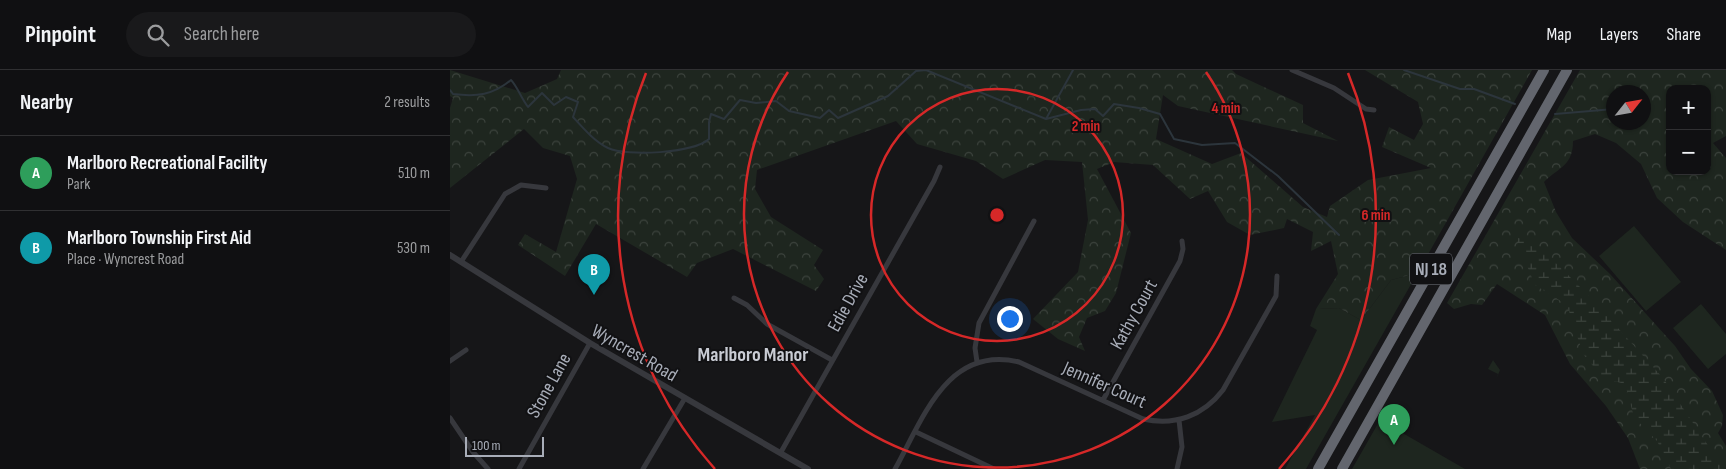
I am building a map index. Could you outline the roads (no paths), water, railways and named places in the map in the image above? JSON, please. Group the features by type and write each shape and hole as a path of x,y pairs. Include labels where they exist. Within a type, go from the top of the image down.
{"highway":[{"name":"NJ 18","path":"1318,469 1544,70"},
{"name":"NJ 18","path":"1342,469 1567,70"}],"street":[{"path":"1292,70 1334,88 1366,109 1374,110"},
{"name":"Edie Drive","path":"780,452 934,181 940,167"},
{"path":"461,262 505,194 521,185 546,188"},
{"path":"977,362 975,348 979,323 1034,221"},
{"name":"Kathy Court","path":"1102,400 1180,261 1183,248 1182,241"},
{"name":"Wyncrest Road","path":"450,255 590,343 808,469"},
{"name":"Jennifer Court","path":"895,469 943,386 955,374 977,362 1002,359 1019,362 1143,419 1158,421 1180,420 1205,408 1223,390 1276,296 1278,276"},
{"path":"734,298 747,305 767,324 832,360"},
{"name":"Stone Lane","path":"518,469 590,343"},
{"path":"450,361 466,350"},
{"path":"643,469 685,398"},
{"path":"450,418 473,452 488,469"},
{"path":"1177,469 1182,447 1180,420"},
{"path":"916,432 994,469"}],"waterway":[{"path":"450,90 453,94 484,94 498,89 511,80 528,107 542,93 554,105 566,97 578,102 573,117 598,142 617,151 644,153 690,148 701,144 709,139 711,114 724,119 740,100 756,103 776,101 789,111 820,118 829,110 838,118 888,96 916,71 926,70 1046,119 1073,70"},
{"path":"1404,70 1460,89 1474,89 1515,104"},
{"path":"1046,119 1081,110 1095,109 1103,116 1114,104 1160,114 1174,139 1202,145 1235,143 1278,176 1339,235"},
{"path":"1555,114 1606,110"}],"place":[{"name":"Marlboro Township First Aid","path":"594,295"},
{"name":"Marlboro Recreational Facility","path":"1394,445"}],"district":[{"name":"Marlboro Manor","path":"753,354"}]}
